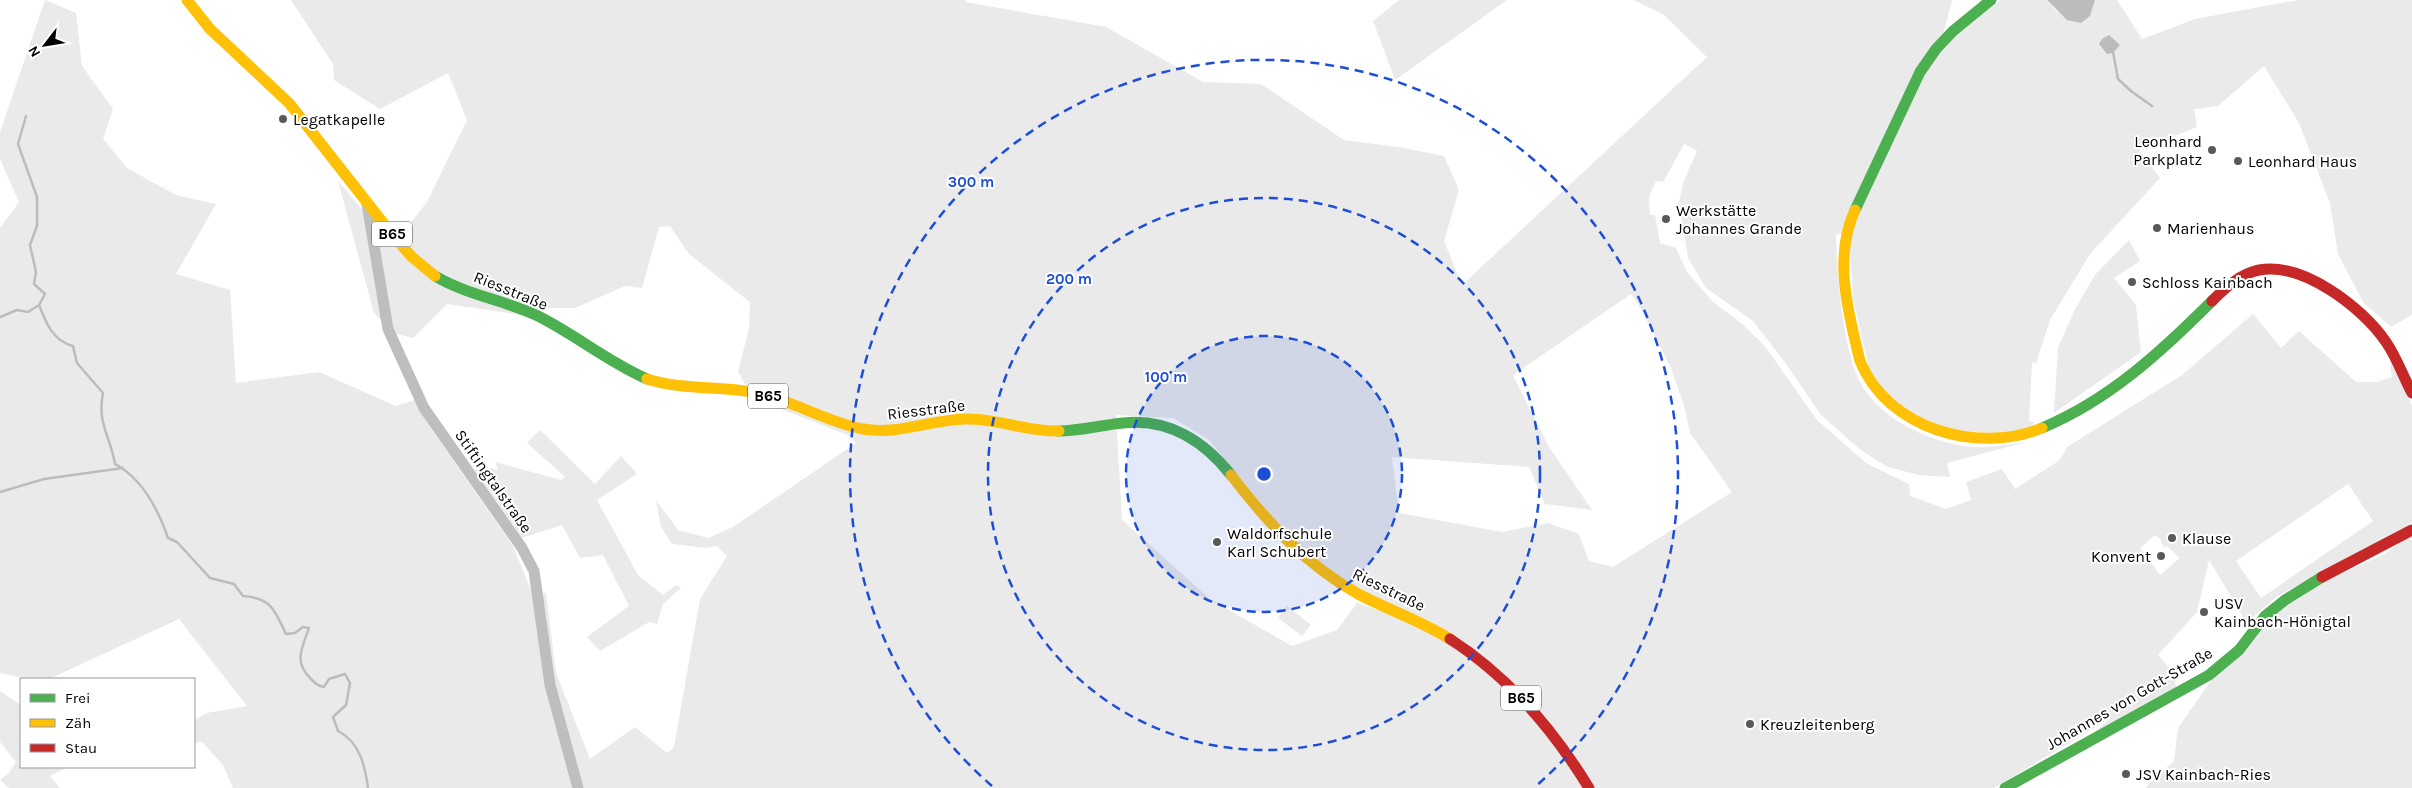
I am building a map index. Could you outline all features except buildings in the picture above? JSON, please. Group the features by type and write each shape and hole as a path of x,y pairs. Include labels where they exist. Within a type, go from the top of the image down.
{"main road":[{"name":"Riesstraße","path":"187,0 217,39 256,70 283,96 403,247 435,276 450,284 526,311 619,365 661,383 762,394 823,419 861,429 881,432 905,430 963,419 984,420 1042,432 1135,422 1162,425 1180,432 1203,444 1220,459 1278,534 1310,562 1352,590 1433,628 1495,673 1530,707 1557,738 1590,788"},
{"path":"1991,0 1936,49 1920,72 1853,214 1845,237 1844,267 1859,357 1870,386 1888,404 1910,419 1958,437 1994,439 2044,430 2088,406 2146,363 2226,288 2244,276 2259,270 2277,269 2303,276 2320,284 2359,313 2385,339 2412,393"},
{"name":"Johannes von Gott-Straße","path":"2005,788 2209,675 2239,650 2265,616 2285,600 2312,582 2412,530"}],"street":[{"name":"Stiftingtalstraße","path":"366,200 388,329 424,408 522,548 534,571 550,686 578,788"}],"shaded area":[{"path":"45,0 76,13 82,66 113,109 103,139 127,168 176,195 216,204 176,274 230,290 236,383 319,372 396,406 415,400 428,424 513,546 532,593 546,593 556,673 590,759 635,727 667,753 674,747 700,599 727,556 717,546 706,548 672,544 661,527 656,500 678,530 708,538 733,527 856,443 850,436 753,398 738,372 749,328 750,302 689,254 670,226 659,227 642,288 625,286 575,308 540,308 521,315 447,304 413,338 393,333 374,313 338,181 393,246 427,202 467,120 448,73 380,109 334,80 333,64 291,0 965,0 966,2 1106,27 1203,82 1261,84 1344,140 1398,147 1444,156 1459,190 1444,241 1462,285 1707,57 1663,14 1633,0 1952,0 1944,31 1947,42 2001,0 2047,0 2057,12 2090,16 2095,0 2117,0 2142,39 2195,19 2298,0 2412,0 2412,315 2391,327 2363,302 2338,254 2330,203 2299,123 2264,66 2218,106 2194,109 2197,127 2139,150 2160,178 2090,254 2050,320 2036,363 2032,362 2029,421 2034,422 2033,428 1998,433 1956,431 1924,419 1895,404 1871,377 1853,298 1849,231 1836,235 1839,290 1845,332 1855,369 1861,384 1870,397 1895,419 1926,436 1942,441 1974,447 2027,442 1947,463 1950,477 1919,475 1888,467 1862,451 1821,415 1784,361 1753,321 1706,288 1688,258 1679,203 1683,183 1697,151 1684,144 1663,182 1656,181 1649,196 1650,215 1655,215 1660,243 1676,248 1687,272 1712,301 1741,323 1764,345 1817,420 1866,463 1909,484 1910,496 1946,509 1971,500 1966,482 2002,469 2015,489 2060,460 2067,447 2182,375 2253,314 2281,348 2299,331 2356,382 2377,382 2392,377 2390,364 2394,364 2412,406 2412,522 2406,528 2276,597 2252,618 2245,620 2209,560 2197,612 2158,655 2175,675 2176,692 2081,744 2112,717 1994,788 233,788 223,765 202,742 195,743 195,719 207,713 247,706 179,619 51,678 23,678 0,673 0,228 19,202 0,159 0,132","holes":["1631,294 1640,307 1671,368 1685,409 1690,433 1732,492 1613,567 1589,561 1579,534 1548,523 1502,532 1399,513 1392,457 1529,467 1545,504 1592,510 1549,447 1513,375","1116,415 1173,418 1208,439 1310,562 1424,625 1357,603 1337,630 1292,646 1210,599 1122,520","2348,484 2373,521 2261,598 2236,561","2155,535 2162,541 2161,543 2165,548 2167,546 2180,558 2160,575 2140,548"]},
{"path":"1399,0 1507,0 1395,80 1373,21"},
{"path":"2047,0 2095,0 2090,16 2081,23 2067,20"},
{"path":"2109,35 2120,45 2113,53 2107,54 2099,44 2102,39"},
{"path":"2129,240 2140,261 2114,278 2136,305 2141,352 2054,413 2058,348 2075,309 2095,275"},
{"path":"540,430 595,484 621,456 637,474 597,500 638,575 663,595 676,585 681,588 663,604 657,624 649,622 600,651 587,637 629,606 603,555 580,558 562,525 522,538 475,470 476,465 498,470 495,462 561,480 565,477 527,443"},
{"path":"2408,537 2412,541 2412,788 2145,788 2174,761 2178,728 2210,682 2268,619 2327,580 2383,555"},
{"path":"1287,606 1311,625 1302,636 1278,618"},
{"path":"0,691 20,704 20,768 66,768 50,776 60,788 9,788 0,780 9,773 16,762 0,742"}],"waterway":[{"path":"2113,52 2118,79 2152,106"},
{"path":"0,317 17,310 28,312 39,305 45,294 34,284 36,272 30,245 37,226 37,197 18,144 26,116"},
{"path":"39,305 44,318 55,336 66,344 73,346 77,363 103,393 103,421 115,464 125,470 141,486 154,506 168,538 177,542 210,578 234,584 243,596 253,597 271,607 286,634 295,633 303,627 309,628 302,648 301,661 305,673 315,683 324,687 329,679 345,674 350,683 346,705 333,717 338,731 352,741 360,755 368,788"},
{"path":"0,492 44,479 123,468"}],"traffic: fast":[{"path":"1855,210 1920,72 1936,49 1953,31 1991,0"},
{"path":"435,276 447,283 538,316 566,331 619,365 647,379"},
{"path":"2042,428 2090,404 2112,389 2153,356 2212,301"},
{"path":"1059,431 1123,423 1155,424 1170,428 1197,442 1231,475"},
{"path":"2005,788 2209,675 2239,650 2265,616 2285,600 2322,577"}],"traffic: slow":[{"path":"187,0 210,29 289,103 395,238 412,257 435,276"},
{"path":"1855,210 1848,228 1845,247 1845,285 1847,304 1860,361 1873,384 1891,404 1912,419 1937,430 1963,436 1990,438 2017,436 2042,428"},
{"path":"647,379 673,385 739,390 766,395 849,426 863,429 902,429 952,420 977,419 1047,431 1059,431"},
{"path":"1231,475 1273,526 1321,570 1358,594 1450,639"}],"traffic: jam":[{"path":"2212,301 2239,278 2259,270 2276,269 2312,280 2347,302 2375,329 2390,348 2412,393"},
{"path":"2322,577 2412,530"},
{"path":"1450,639 1492,670 1528,706 1560,745 1589,788"}],"place":[{"name":"Legatkapelle","path":"283,119"},
{"name":"Leonhard Parkplatz","path":"2212,150"},
{"name":"Leonhard Haus","path":"2238,161"},
{"name":"Werkstätte Johannes Grande","path":"1666,219"},
{"name":"Marienhaus","path":"2157,228"},
{"name":"Schloss Kainbach","path":"2132,282"},
{"name":"Klause","path":"2172,538"},
{"name":"Waldorfschule Karl Schubert","path":"1217,542"},
{"name":"Konvent","path":"2161,556"},
{"name":"USV Kainbach-Hönigtal","path":"2204,612"},
{"name":"Kreuzleitenberg","path":"1750,724"},
{"name":"JSV Kainbach-Ries","path":"2126,774"}]}
